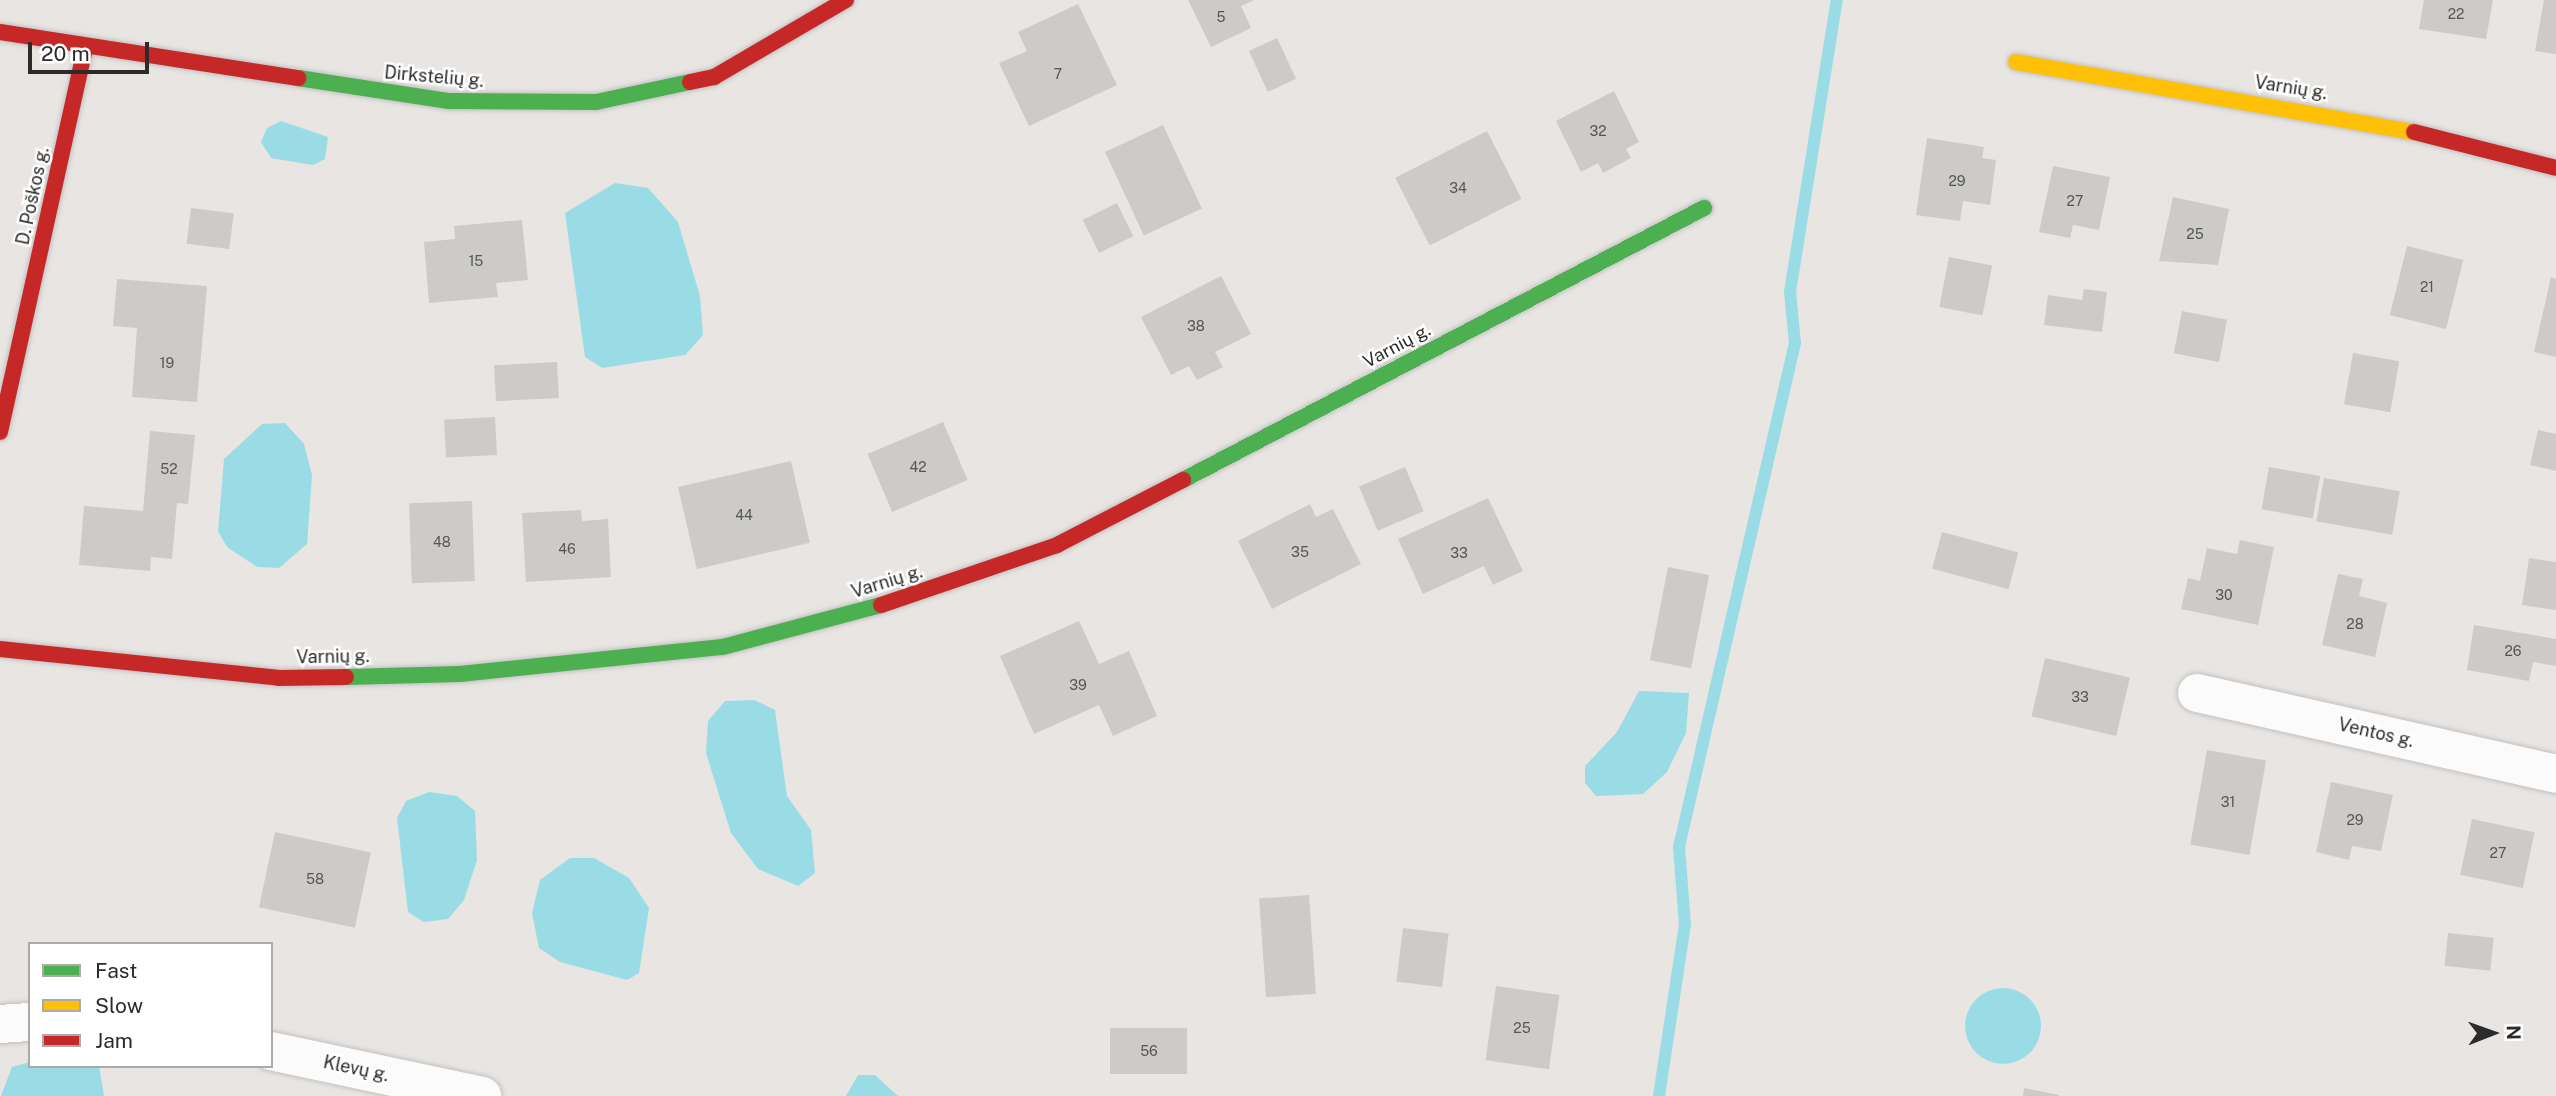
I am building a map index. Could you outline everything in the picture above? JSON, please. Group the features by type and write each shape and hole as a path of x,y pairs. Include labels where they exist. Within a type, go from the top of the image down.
{"street":[{"name":"Dirkstelių g.","path":"0,32 85,50 449,101 596,102 714,77 846,0"},
{"name":"D. Poškos g.","path":"0,432 85,50"},
{"name":"Varnių g.","path":"2016,62 2355,117 2556,169"},
{"name":"Varnių g.","path":"0,649 279,678 460,674 736,643 893,602 1057,545 1704,208"},
{"name":"Ventos g.","path":"2197,693 2556,774"},
{"path":"0,1024 28,1022"},
{"name":"Klevų g.","path":"273,1051 482,1096"}],"water":[{"path":"281,121 328,137 325,159 313,165 271,158 261,142 267,128"},
{"path":"615,183 648,188 678,222 700,296 703,335 685,355 602,368 585,357 565,213"},
{"path":"285,423 304,444 312,475 307,544 279,568 257,567 227,547 218,531 224,459 262,424"},
{"path":"1639,691 1689,693 1686,733 1667,772 1643,794 1596,796 1585,783 1585,766 1617,732"},
{"path":"754,700 775,710 787,796 811,830 815,873 798,886 758,869 731,833 706,753 708,721 725,701"},
{"path":"429,792 457,796 475,811 477,860 464,900 448,919 424,922 408,912 397,818 406,801"},
{"path":"570,858 594,858 629,878 649,908 639,973 627,980 560,962 539,948 532,913 540,880"},
{"path":"2003,988 2018,991 2030,999 2038,1011 2041,1026 2038,1041 2030,1053 2018,1061 2003,1064 1988,1061 1976,1053 1968,1041 1965,1026 1968,1011 1976,999 1988,991"},
{"path":"28,1063 28,1068 99,1068 104,1096 1,1096 12,1067"},
{"path":"858,1075 875,1075 898,1096 846,1096"}],"building":[{"path":"1188,0 1254,0 1241,6 1251,28 1211,47"},
{"path":"2424,0 2493,0 2486,39 2419,29"},
{"path":"2544,0 2556,0 2556,54 2535,51"},
{"path":"1078,4 1117,85 1029,126 999,63 1027,51 1018,32"},
{"path":"1277,38 1296,79 1268,92 1249,51"},
{"path":"1614,91 1639,142 1626,149 1631,158 1603,173 1598,163 1581,172 1556,121"},
{"path":"1163,125 1202,208 1144,235 1105,152"},
{"path":"1487,131 1522,199 1430,245 1395,178"},
{"path":"1927,138 1984,147 1982,158 1996,160 1990,205 1963,201 1960,221 1916,215"},
{"path":"2053,166 2110,177 2099,230 2073,225 2070,238 2039,232"},
{"path":"2173,197 2229,209 2218,265 2159,261"},
{"path":"1117,203 1133,236 1099,253 1083,220"},
{"path":"191,208 234,213 229,249 187,244"},
{"path":"522,220 528,280 496,283 498,297 429,303 424,242 455,239 454,226"},
{"path":"2407,246 2463,260 2446,329 2390,315"},
{"path":"1949,257 1992,265 1982,315 1939,307"},
{"path":"1221,276 1251,334 1215,352 1223,367 1197,380 1189,366 1171,375 1141,317"},
{"path":"2551,277 2556,279 2556,357 2534,352"},
{"path":"117,279 207,286 197,402 132,397 137,328 113,326"},
{"path":"2084,289 2107,292 2102,332 2044,325 2048,295 2082,300"},
{"path":"2182,311 2227,320 2219,362 2174,353"},
{"path":"2353,353 2399,361 2390,412 2344,404"},
{"path":"557,362 559,398 496,401 494,365"},
{"path":"495,417 497,455 446,458 444,420"},
{"path":"943,422 968,480 892,512 868,454"},
{"path":"2538,430 2556,434 2556,471 2530,465"},
{"path":"150,431 195,435 188,504 177,503 172,559 151,557 150,571 79,565 84,506 143,511"},
{"path":"791,461 810,543 697,569 678,487"},
{"path":"1405,467 1424,511 1378,531 1359,487"},
{"path":"2269,467 2320,476 2313,518 2262,509"},
{"path":"2324,478 2400,491 2392,535 2316,521"},
{"path":"1488,498 1523,571 1493,585 1484,566 1423,594 1398,539"},
{"path":"472,501 475,581 412,583 409,503"},
{"path":"1310,504 1316,517 1333,509 1361,564 1272,609 1238,541"},
{"path":"581,510 582,521 608,519 611,577 526,582 522,513"},
{"path":"1942,532 2018,552 2008,589 1932,569"},
{"path":"2240,540 2274,547 2258,625 2181,609 2188,578 2200,581 2207,548 2237,554"},
{"path":"2529,558 2556,562 2556,610 2522,605"},
{"path":"1668,567 1709,575 1691,668 1650,660"},
{"path":"2338,574 2363,579 2359,596 2387,603 2375,657 2322,645"},
{"path":"1079,621 1099,664 1129,651 1157,716 1113,736 1099,705 1034,734 1000,656"},
{"path":"2474,625 2556,639 2556,666 2533,662 2529,681 2467,670"},
{"path":"2045,658 2130,678 2116,736 2032,716"},
{"path":"2207,750 2266,760 2249,855 2190,845"},
{"path":"2331,782 2393,795 2381,851 2352,846 2349,860 2316,852"},
{"path":"2472,819 2535,832 2523,888 2460,875"},
{"path":"275,832 371,852 355,928 259,907"},
{"path":"1309,895 1316,994 1266,997 1259,898"},
{"path":"1403,928 1449,934 1442,987 1396,982"},
{"path":"2448,933 2494,938 2490,971 2445,966"},
{"path":"1496,986 1559,995 1549,1069 1486,1060"},
{"path":"1110,1028 1187,1028 1187,1074 1110,1074"},
{"path":"2024,1088 2059,1095 2059,1096 2023,1096"}],"waterway":[{"path":"1659,1096 1685,925 1679,847 1795,343 1790,292 1837,0"}],"traffic: fast":[{"path":"298,78 449,101 596,102 690,82"},
{"path":"1183,480 1704,208"},
{"path":"346,677 460,674 723,647 881,605"}],"traffic: slow":[{"path":"2016,62 2414,132"}],"traffic: jam":[{"path":"690,82 714,77 846,0"},
{"path":"0,32 298,78"},
{"path":"0,432 85,50"},
{"path":"2414,132 2556,168"},
{"path":"881,605 1057,545 1183,480"},
{"path":"0,649 279,678 346,677"}]}
